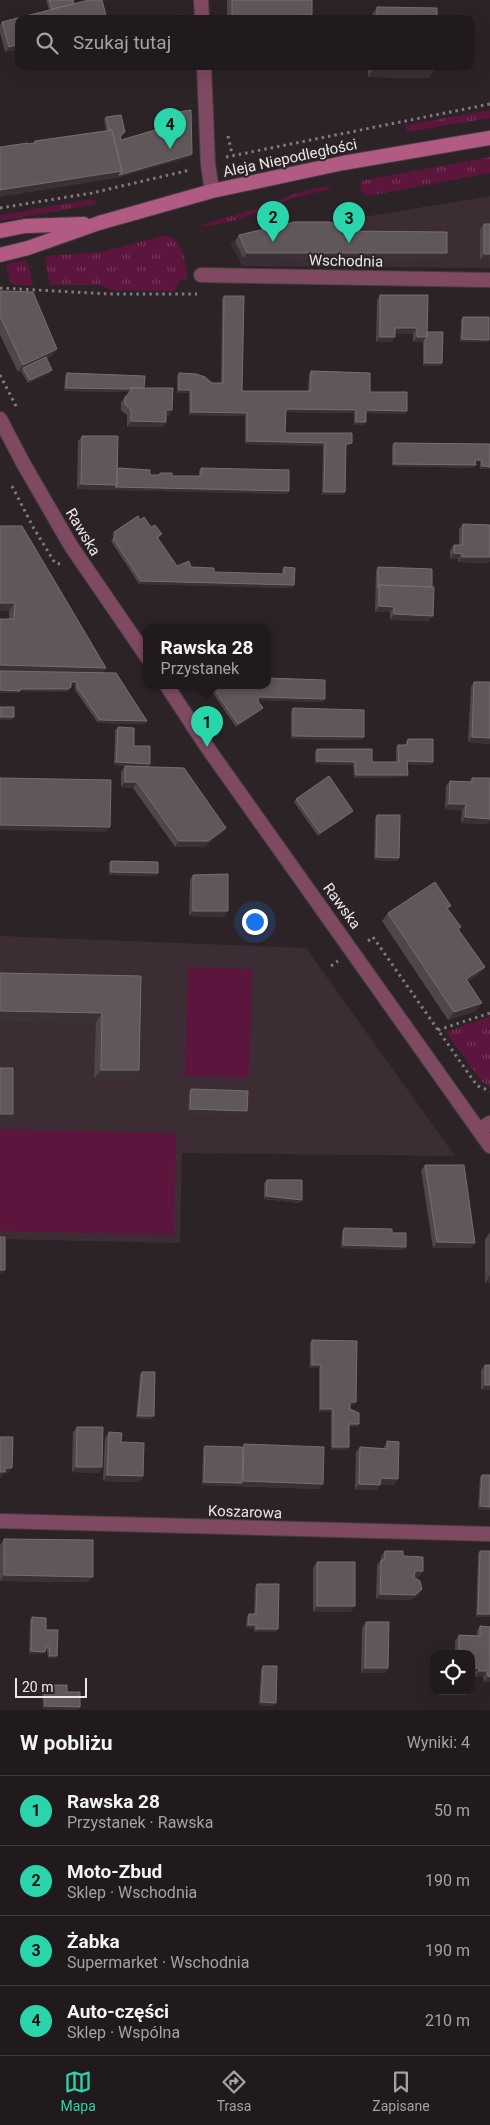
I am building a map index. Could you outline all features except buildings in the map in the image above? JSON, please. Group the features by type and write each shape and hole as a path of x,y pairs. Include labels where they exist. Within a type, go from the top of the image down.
{"main road":[{"name":"Aleja Niepodległości","path":"0,255 28,248 99,223 212,191 343,163 490,138"},
{"name":"Aleja Niepodległości","path":"0,231 25,226 99,223"}],"street":[{"path":"201,0 202,15"},
{"path":"204,70 208,164 212,191"},
{"name":"Wschodnia","path":"201,275 490,280"},
{"name":"Rawska","path":"0,419 71,546 143,651"},
{"name":"Rawska","path":"169,689 207,747 484,1127 490,1146"},
{"name":"Koszarowa","path":"0,1521 490,1534"}],"path":[{"path":"232,154 490,104"},
{"path":"0,208 92,193 188,171"},
{"path":"8,479 33,527 55,563"},
{"path":"373,937 478,1086 490,1091"},
{"path":"438,1030 490,1013"}],"shaded area":[{"path":"490,196 490,268 242,266 230,242 273,232"},
{"path":"0,936 306,948 455,1156 182,1153 180,1243 0,1239"}],"green space":[{"path":"490,110 490,118 407,132 406,125"},
{"path":"490,157 490,173 368,196 360,189 361,182 365,180"},
{"path":"330,186 329,189 298,197 248,216 220,224 200,225 256,209 302,191"},
{"path":"93,199 97,204 0,221 0,215"},
{"path":"165,235 171,237 180,246 186,265 188,278 179,281 175,291 110,290 102,285 50,285 45,260 47,256 101,252"},
{"path":"24,260 28,263 33,285 15,285 10,282 6,265"},
{"path":"188,967 252,969 249,1078 185,1076"},
{"path":"490,1016 490,1087 482,1082 446,1032"},
{"path":"0,1129 176,1133 174,1235 0,1231"}],"place":[{"name":"Auto-części","path":"170,149"},
{"name":"Moto-Zbud","path":"273,242"},
{"name":"Żabka","path":"349,243"},
{"name":"Rawska 28","path":"207,747"}]}
